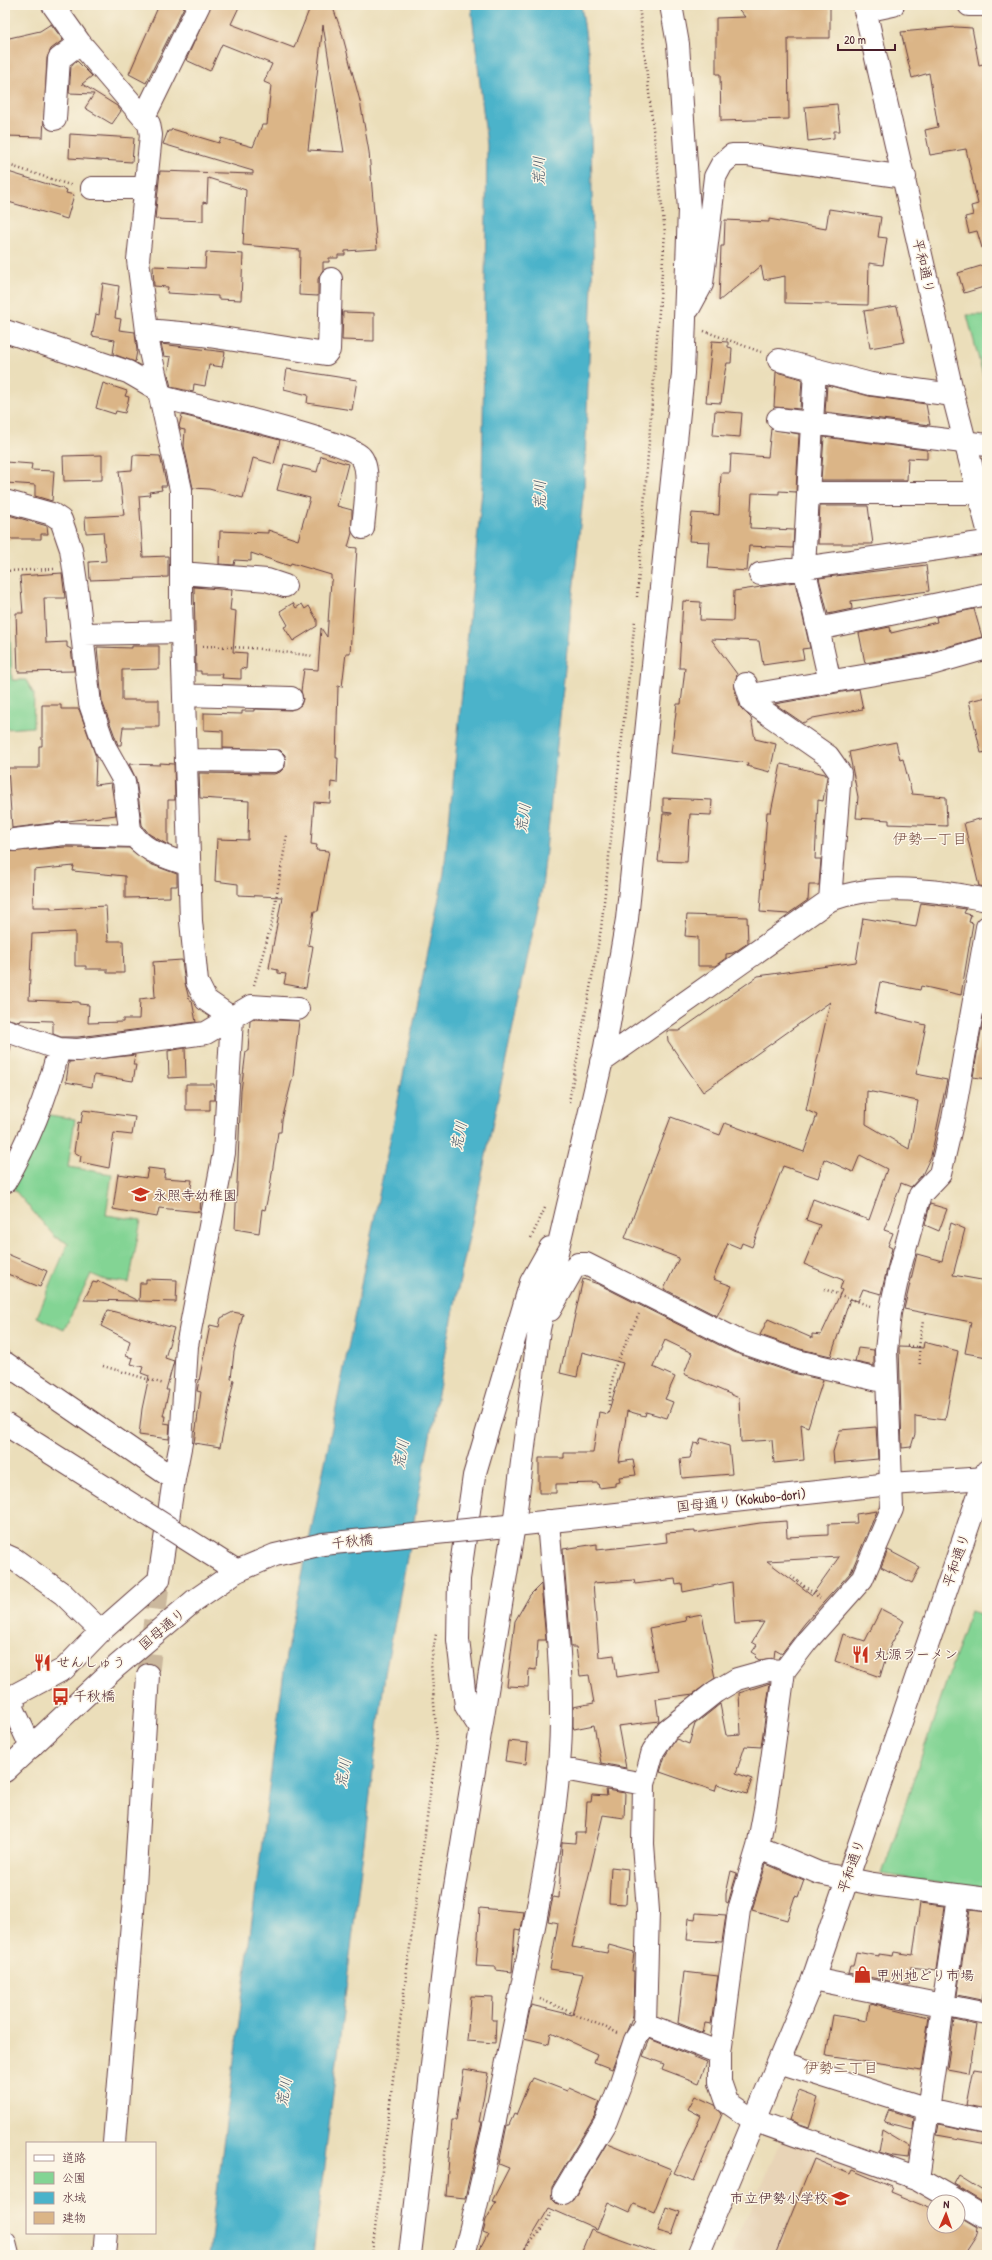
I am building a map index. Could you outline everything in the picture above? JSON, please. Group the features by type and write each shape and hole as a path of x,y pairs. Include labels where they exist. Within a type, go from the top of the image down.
{"main road":[{"path":"53,5 80,43 149,124 150,135 138,260 147,330 180,490 182,639 189,865 197,982 206,1000 232,1018"},
{"path":"144,117 199,5"},
{"path":"410,2255 446,1936 479,1726 506,1526 539,1329 601,1062 627,919 683,373 689,210 678,44 671,5"},
{"path":"864,8 893,5"},
{"path":"969,5 987,5"},
{"name":"平和通り","path":"864,8 953,395 987,526"},
{"path":"55,119 59,58 80,43"},
{"path":"685,320 702,284 716,177 722,164 732,155 748,155 904,177"},
{"path":"92,188 144,188"},
{"path":"147,330 202,335 326,354 330,350 331,279"},
{"path":"5,331 128,372 160,394 314,437 354,452 361,457 367,468 363,528"},
{"path":"779,360 871,384 953,395"},
{"path":"815,370 804,567 830,682"},
{"path":"778,419 987,445"},
{"path":"808,493 978,493"},
{"path":"5,501 52,514 61,520 71,549 74,568 84,634 90,704 105,747 124,782 130,829 133,836 146,847 164,856 189,865"},
{"path":"760,574 987,542"},
{"path":"181,573 267,580 285,586"},
{"path":"818,629 987,594"},
{"path":"84,634 182,639"},
{"path":"830,900 840,773 828,756 752,703 748,690 830,682 928,665 987,648"},
{"path":"184,695 291,698"},
{"path":"186,760 274,761"},
{"path":"14,840 64,834 133,836"},
{"path":"601,1062 830,900 848,893 878,890 943,891 987,900"},
{"path":"944,2194 918,2179 754,2120 727,2102 720,2082 720,2052 739,1910 758,1847 766,1804 784,1671 862,1579 892,1509 886,1344 890,1313 899,1270 920,1194 940,1174 952,1119 987,927"},
{"path":"5,1030 58,1049 78,1050 206,1033 251,1006 298,1009"},
{"path":"31,1748 13,1708 15,1695 64,1669 101,1631 159,1580 174,1479 181,1443 187,1346 224,1153 232,1018"},
{"path":"5,1182 17,1162 51,1077 58,1049"},
{"path":"479,1726 466,1706 458,1640 459,1579 474,1476 531,1282 562,1228"},
{"path":"539,1329 572,1271 578,1264 586,1264 739,1341 766,1352 887,1382"},
{"path":"5,1363 174,1479"},
{"path":"5,1424 237,1572"},
{"name":"平和通り","path":"698,2255 813,1979 986,1476"},
{"name":"国母通り (Kokubo-dori)","path":"506,1526 890,1484 986,1476"},
{"path":"464,2255 498,2114 546,1864 558,1768 561,1715 558,1644 548,1522"},
{"name":"千秋橋","path":"195,1600 237,1572 275,1555 323,1544 506,1526"},
{"path":"5,1555 14,1559 63,1594 101,1631"},
{"name":"国母通り","path":"5,1771 117,1666 195,1600"},
{"path":"563,2193 606,2121 640,2032 648,1911 643,1844 644,1784 653,1751 667,1730 715,1692 737,1679 769,1670 784,1671"},
{"path":"114,2142 135,1886 148,1675"},
{"path":"558,1768 644,1784"},
{"path":"758,1847 819,1873 873,1884 987,1899"},
{"path":"918,2179 959,1896"},
{"path":"813,1979 944,2007 987,2014"},
{"path":"640,2032 720,2052"},
{"path":"779,2062 928,2110 987,2122"},
{"path":"966,2207 987,2219"},
{"path":"104,2255 106,2234"},
{"path":"5,2243 8,2255"}],"path":[{"path":"637,601 665,233 639,5"},
{"path":"5,164 72,186 92,188"},
{"path":"685,320 779,360"},
{"path":"5,571 74,568"},
{"path":"568,1107 601,929 636,616"},
{"path":"182,639 313,656"},
{"path":"251,1006 253,987 272,922 287,834"},
{"path":"529,1242 546,1206"},
{"path":"824,1289 890,1313"},
{"path":"609,1405 614,1369 647,1295"},
{"path":"920,1367 919,1347 923,1321"},
{"path":"886,1344 919,1347"},
{"path":"103,1366 184,1389"},
{"path":"791,1576 835,1609"},
{"path":"372,2255 395,2061 437,1742 431,1663 436,1632"},
{"path":"521,1991 640,2032"},
{"path":"520,2255 541,2230 563,2193"}],"shaded area":[{"name":"市立伊勢小学校","path":"782,2138 926,2197 926,2234 966,2234 966,2219 987,2231 987,2255 730,2255"}],"green space":[{"path":"967,315 987,315 987,390"},
{"path":"5,611 9,611 12,680 26,680 34,694 33,727 5,729"},
{"path":"43,1114 75,1119 68,1167 112,1174 106,1215 141,1220 129,1283 105,1280 91,1274 64,1330 37,1317 68,1243 55,1237 11,1186"},
{"path":"970,1611 987,1616 987,1891 882,1874"}],"water":[{"name":"荒川","path":"471,5 581,5 590,64 593,258 584,488 542,888 456,1299 385,1674 313,2255 209,2255 286,1655 444,873 482,491 487,145"}],"building":[{"path":"159,5 185,5 146,83 129,74"},
{"path":"211,5 240,5 231,24 294,48 311,5 332,5 341,30 360,101 369,152 377,249 345,251 345,255 338,255 338,258 329,258 329,262 323,262 323,270 318,279 318,296 299,295 300,250 243,245 246,190 208,178 207,203 203,202 203,221 155,219 160,171 253,174 253,171 163,144 168,131 171,131 172,129 219,143 221,138 253,147 262,125 267,125 271,85 264,82 272,64 222,44 210,71 186,60","holes":["323,25 344,152 308,150"]},
{"path":"735,5 830,5 830,38 788,38 789,119 721,121 720,74 716,74 716,18 745,17"},
{"path":"51,24 63,40 51,49 47,58 43,137 5,136 5,39 40,31"},
{"path":"956,27 972,28 979,65 987,63 987,247 982,248 977,231 969,233 965,217 973,215 971,206 978,204 966,149 930,155 925,130 938,127 929,73 912,78 901,32"},
{"path":"77,61 92,76 82,84 117,106 121,111 112,124 85,108 94,94 69,93 71,66"},
{"path":"837,104 840,131 834,131 834,138 808,141 805,107"},
{"path":"70,134 134,138 132,162 69,158"},
{"path":"5,171 67,190 66,193 74,195 67,219 5,201"},
{"path":"829,209 881,217 878,237 887,238 883,265 869,263 868,305 785,303 785,276 764,280 761,266 719,301 721,246 724,246 725,220 769,222 769,219 826,229"},
{"path":"206,252 243,254 241,300 218,299 218,296 167,293 168,287 154,286 153,266 205,268"},
{"path":"984,265 987,275 987,286 964,293 958,273"},
{"path":"103,283 119,286 115,318 121,319 119,330 135,332 137,351 135,362 113,354 115,340 92,336 96,314 99,315"},
{"path":"897,306 905,342 870,348 864,311"},
{"path":"343,312 374,313 374,341 342,340"},
{"path":"712,341 728,342 728,347 732,348 731,363 727,363 725,371 721,403 706,402"},
{"path":"161,344 225,352 222,367 209,365 205,386 194,384 193,392 171,387 168,374 171,357 164,356"},
{"path":"287,369 357,380 352,410 307,403 308,395 284,389"},
{"path":"776,372 802,379 800,409 774,407"},
{"path":"103,383 127,391 125,396 129,397 125,413 116,411 115,414 96,408"},
{"path":"827,385 869,396 926,404 930,425 825,412"},
{"path":"715,411 742,413 740,437 713,435"},
{"path":"182,415 280,440 274,464 253,458 243,498 209,489 193,488 184,446 185,430 180,429 179,426"},
{"path":"771,429 799,434 796,492 779,491 779,494 752,493 750,528 794,530 793,548 749,546 747,571 708,568 710,542 689,541 692,513 719,515 721,473 730,473 731,454 768,457"},
{"path":"824,437 927,450 927,459 908,458 907,480 821,480"},
{"path":"102,455 102,480 64,481 63,456"},
{"path":"133,455 160,456 167,486 161,486 162,490 149,492 150,495 139,496 143,557 168,556 168,577 90,580 89,562 106,561 103,532 86,533 85,517 124,515 119,471 132,470"},
{"path":"321,456 348,464 337,506 352,510 352,533 348,547 357,548 350,653 346,653 342,687 338,686 336,758 338,758 337,783 331,782 330,803 314,802 311,844 317,845 316,850 329,851 318,911 314,911 308,945 313,946 306,988 284,984 286,974 278,973 278,970 269,968 282,897 238,895 238,884 215,881 217,839 248,840 249,801 200,798 199,773 274,774 280,772 285,767 285,755 280,750 223,748 223,731 204,730 204,713 242,714 242,711 254,711 254,709 291,710 301,705 303,699 301,691 304,669 318,670 321,628 327,637 331,581 333,580 331,579 331,575 291,563 290,566 251,553 251,561 235,560 234,565 219,564 220,531 268,533 268,530 298,540 310,498 277,490 284,464 317,472"},
{"path":"5,462 32,464 31,470 54,471 52,501 35,496 35,485 6,483"},
{"path":"820,506 868,506 873,544 818,544"},
{"path":"5,514 47,526 48,534 41,534 41,539 6,539"},
{"path":"926,565 929,591 851,601 852,609 828,614 819,578"},
{"path":"62,573 65,598 44,598 46,643 67,642 67,647 71,649 74,671 18,672 16,613 23,613 20,576"},
{"path":"795,582 810,648 802,649 804,659 763,665 759,641 711,639 737,674 734,688 740,707 751,718 755,739 776,744 770,772 747,766 748,763 671,753 677,704 681,704 685,668 679,668 683,601 701,602 700,620 733,621 734,591"},
{"path":"194,587 232,590 230,610 236,611 233,652 247,653 246,669 241,668 241,679 222,678 223,674 201,674 201,671 196,671"},
{"path":"293,603 296,608 302,604 305,609 309,606 317,620 317,626 293,641 284,627 288,625 280,611"},
{"path":"974,609 982,637 925,653 865,663 859,633 890,627 891,633 937,622 936,617"},
{"path":"132,646 159,646 159,669 122,670 122,700 159,700 159,727 123,727 121,745 118,745 102,701 97,647 132,648"},
{"path":"859,689 863,709 813,718 803,723 775,704"},
{"path":"987,697 987,752 981,753 969,701"},
{"path":"42,705 61,705 61,709 79,709 96,757 95,785 111,783 116,815 12,828 8,768 39,768 39,746 42,746"},
{"path":"896,742 900,760 903,759 912,794 946,797 947,826 889,824 889,820 856,818 858,797 849,752"},
{"path":"160,763 174,764 175,800 168,800 168,845 149,834 142,825 136,779 129,764 160,765"},
{"path":"781,764 825,774 827,777 823,801 818,800 815,859 821,859 819,885 809,885 808,900 788,914 760,912 767,812 771,812"},
{"path":"663,798 712,800 711,815 690,814 687,862 658,861 663,814 672,814 663,812"},
{"path":"987,817 987,887 979,886 964,823"},
{"path":"65,847 129,848 150,864 177,874 177,886 170,886 170,897 125,898 125,876 73,871 74,866 34,870 33,907 51,907 51,909 106,906 108,941 123,941 124,973 107,973 107,969 86,969 86,966 75,966 75,932 32,934 29,1000 79,1002 79,1004 89,1005 88,1023 123,1022 123,1019 139,1019 140,999 155,997 153,962 182,960 185,983 189,999 192,1001 196,1022 78,1037 61,1037 53,1034 53,1021 21,1020 20,1022 5,1018 5,852"},
{"path":"921,903 966,909 964,913 971,915 969,922 973,923 961,995 921,986 920,990 880,982 874,1013 926,1025 916,1074 947,1080 931,1156 922,1175 911,1187 901,1183 884,1230 893,1233 888,1246 892,1248 881,1294 863,1289 858,1301 850,1299 831,1356 800,1349 760,1335 768,1319 812,1338 812,1334 821,1335 842,1290 840,1289 843,1280 804,1264 820,1225 806,1220 813,1199 869,1220 887,1169 860,1155 853,1172 824,1159 818,1178 783,1166 752,1247 742,1243 740,1248 728,1243 713,1279 732,1286 717,1316 664,1289 679,1258 625,1238 671,1117 720,1135 725,1123 804,1152 817,1115 806,1110 830,1002 703,1092 668,1041 667,1031 679,1031 758,976 856,962 863,918 916,927","holes":["867,1091 918,1101 909,1149 866,1124"]},
{"path":"687,915 747,917 748,943 733,953 726,954 726,958 715,966 698,966 698,937 685,936"},
{"path":"985,1008 987,1008 987,1079 973,1077"},
{"path":"254,1019 299,1021 293,1076 282,1120 281,1132 278,1132 270,1187 265,1210 262,1209 259,1233 235,1229 241,1091 246,1051 248,1051 250,1021"},
{"path":"5,1043 11,1046 7,1059 5,1058"},
{"path":"185,1048 186,1077 169,1078 168,1051"},
{"path":"135,1055 133,1065 136,1065 133,1081 94,1075 92,1087 66,1082 69,1062"},
{"path":"186,1084 214,1084 215,1100 210,1100 210,1110 186,1110"},
{"path":"83,1110 135,1117 132,1135 114,1133 109,1168 80,1162 81,1156 74,1152 78,1122 81,1123"},
{"path":"148,1168 165,1170 164,1178 192,1180 190,1195 201,1196 200,1212 159,1208 157,1217 113,1209 118,1174 146,1178"},
{"path":"930,1204 947,1209 939,1231 925,1225"},
{"path":"951,1223 965,1229 953,1275 987,1281 987,1357 965,1353 971,1322 904,1309 917,1254 942,1261"},
{"path":"5,1253 47,1271 40,1287 5,1273"},
{"path":"146,1279 177,1280 176,1302 139,1301 140,1283 146,1283"},
{"path":"583,1279 598,1284 733,1352 793,1373 823,1380 808,1427 801,1424 804,1460 774,1463 772,1440 741,1442 739,1398 684,1374 692,1353 665,1340 653,1367 675,1377 665,1399 673,1402 667,1418 646,1412 645,1416 627,1411 619,1462 633,1460 636,1475 619,1477 620,1482 615,1483 615,1486 599,1488 598,1483 556,1484 556,1493 539,1493 539,1458 564,1458 564,1453 593,1453 599,1412 608,1414 623,1363 582,1352 577,1377 560,1373"},
{"path":"98,1281 138,1301 84,1300 93,1282 97,1283"},
{"path":"108,1310 174,1328 165,1358 174,1361 166,1390 169,1390 163,1416 165,1416 164,1423 170,1424 169,1439 139,1435 142,1409 149,1376 141,1373 143,1367 131,1364 133,1358 126,1356 130,1341 101,1326"},
{"path":"233,1312 243,1314 234,1352 231,1379 234,1380 220,1447 194,1443 201,1392 197,1391 210,1325 219,1327 221,1318"},
{"path":"924,1342 958,1351 945,1420 915,1416 915,1434 911,1447 902,1448 899,1347 923,1348"},
{"path":"858,1348 874,1350 874,1366 855,1362"},
{"path":"876,1427 878,1459 834,1463 833,1452 840,1430"},
{"path":"701,1438 729,1446 732,1474 682,1478 680,1459 690,1458 694,1443 699,1444"},
{"path":"877,1511 851,1572 805,1623 782,1653 775,1649 774,1658 759,1660 755,1657 757,1655 752,1652 757,1645 752,1642 764,1622 735,1624 732,1582 683,1592 682,1584 676,1585 675,1579 635,1584 634,1580 593,1583 599,1657 614,1655 617,1677 657,1671 649,1628 686,1621 685,1617 702,1614 715,1678 693,1694 656,1699 659,1721 618,1726 626,1768 601,1763 594,1725 574,1729 573,1726 573,1707 594,1703 589,1675 580,1676 576,1647 571,1647 563,1549 597,1544 597,1550 667,1542 666,1533 695,1531 695,1533 760,1523 786,1521 787,1537 828,1535 828,1524 857,1523 856,1514","holes":["839,1557 812,1595 767,1561"]},
{"path":"888,1550 920,1567 912,1583 881,1567"},
{"path":"541,1584 546,1640 538,1640 536,1670 529,1669 528,1687 507,1686 515,1621 530,1595"},
{"path":"881,1609 904,1621 888,1650 880,1677 835,1661 843,1634 865,1641"},
{"path":"770,1683 761,1747 745,1746 736,1773 752,1779 747,1794 717,1784 715,1791 660,1772 665,1756 676,1739 689,1744 695,1724 720,1704 726,1735 741,1734 739,1693"},
{"path":"508,1741 528,1743 526,1764 505,1761"},
{"path":"606,1790 625,1793 624,1818 603,1815 572,1947 607,1953 609,1945 634,1952 632,1971 634,1971 633,2015 612,2069 594,2062 597,2054 551,2033 549,2044 524,2038 531,2005 572,2015 583,1974 550,1969 558,1923 548,1921 553,1897 559,1898 562,1842 575,1843 576,1833 585,1833 587,1802 591,1802 592,1795 607,1796"},
{"path":"766,1864 804,1880 798,1897 795,1896 787,1920 752,1910"},
{"path":"611,1867 628,1869 626,1904 609,1903"},
{"path":"731,1871 737,1873 728,1903 726,1902 726,1894"},
{"path":"920,1903 945,1906 936,1970 911,1967 909,1985 848,1973 850,1966 853,1966 856,1952 879,1956 879,1954 893,1956 894,1952 913,1955"},
{"path":"480,1908 524,1912 521,1930 515,1929 512,1972 496,1970 496,1967 476,1966"},
{"path":"970,1909 987,1911 987,1969 981,2000 957,1995"},
{"path":"696,1913 726,1915 722,1942 687,1940 689,1918 695,1919"},
{"path":"684,1972 718,1976 711,2024 705,2023 703,2033 678,2023"},
{"path":"471,1996 493,1997 492,2020 496,2020 495,2043 467,2041"},
{"path":"870,2003 929,2017 921,2070 826,2056 833,2015 867,2021"},
{"path":"954,2020 977,2025 969,2073 947,2069"},
{"path":"650,2039 707,2062 699,2083 662,2069 664,2064 643,2056"},
{"path":"974,2068 987,2070 987,2109 967,2105"},
{"path":"464,2069 488,2073 479,2122 482,2122 465,2198 446,2196 452,2120 456,2120"},
{"path":"533,2078 567,2091 569,2088 600,2102 595,2115 552,2187 552,2199 556,2203 563,2205 573,2200 607,2143 671,2169 654,2212 634,2204 630,2212 608,2202 597,2229 549,2208 521,2255 477,2255 488,2234 483,2232 486,2220 496,2202 492,2201 509,2168 499,2164 507,2125 509,2125 514,2114 516,2115 530,2081 531,2082"},
{"path":"799,2091 818,2098 809,2127 789,2120"},
{"path":"695,2096 715,2105 722,2114 694,2181 674,2173 701,2116 688,2109"},
{"path":"889,2110 914,2118 913,2129 884,2122"},
{"path":"939,2124 987,2134 987,2144 937,2135"},
{"path":"882,2129 910,2146 908,2158 878,2152"},
{"name":"市立伊勢小学校","path":"814,2159 850,2174 852,2170 892,2187 890,2192 926,2207 926,2234 966,2234 966,2221 978,2228 977,2235 964,2255 775,2255"},
{"path":"959,2176 986,2193 984,2203 954,2185"},
{"path":"666,2207 680,2212 672,2235 658,2231"},
{"path":"591,2229 657,2253 656,2255 580,2255"}],"tunnel":[{"path":"148,1675 159,1580"}],"place":[{"name":"永照寺幼稚園","path":"140,1195"},
{"name":"丸源ラーメン","path":"861,1654"},
{"name":"せんしゅう","path":"43,1662"},
{"name":"千秋橋","path":"60,1696"},
{"name":"甲州地どり市場","path":"863,1975"},
{"name":"市立伊勢小学校","path":"841,2198"}],"district":[{"name":"伊勢一丁目","path":"930,839"},
{"name":"伊勢二丁目","path":"841,2068"}]}
